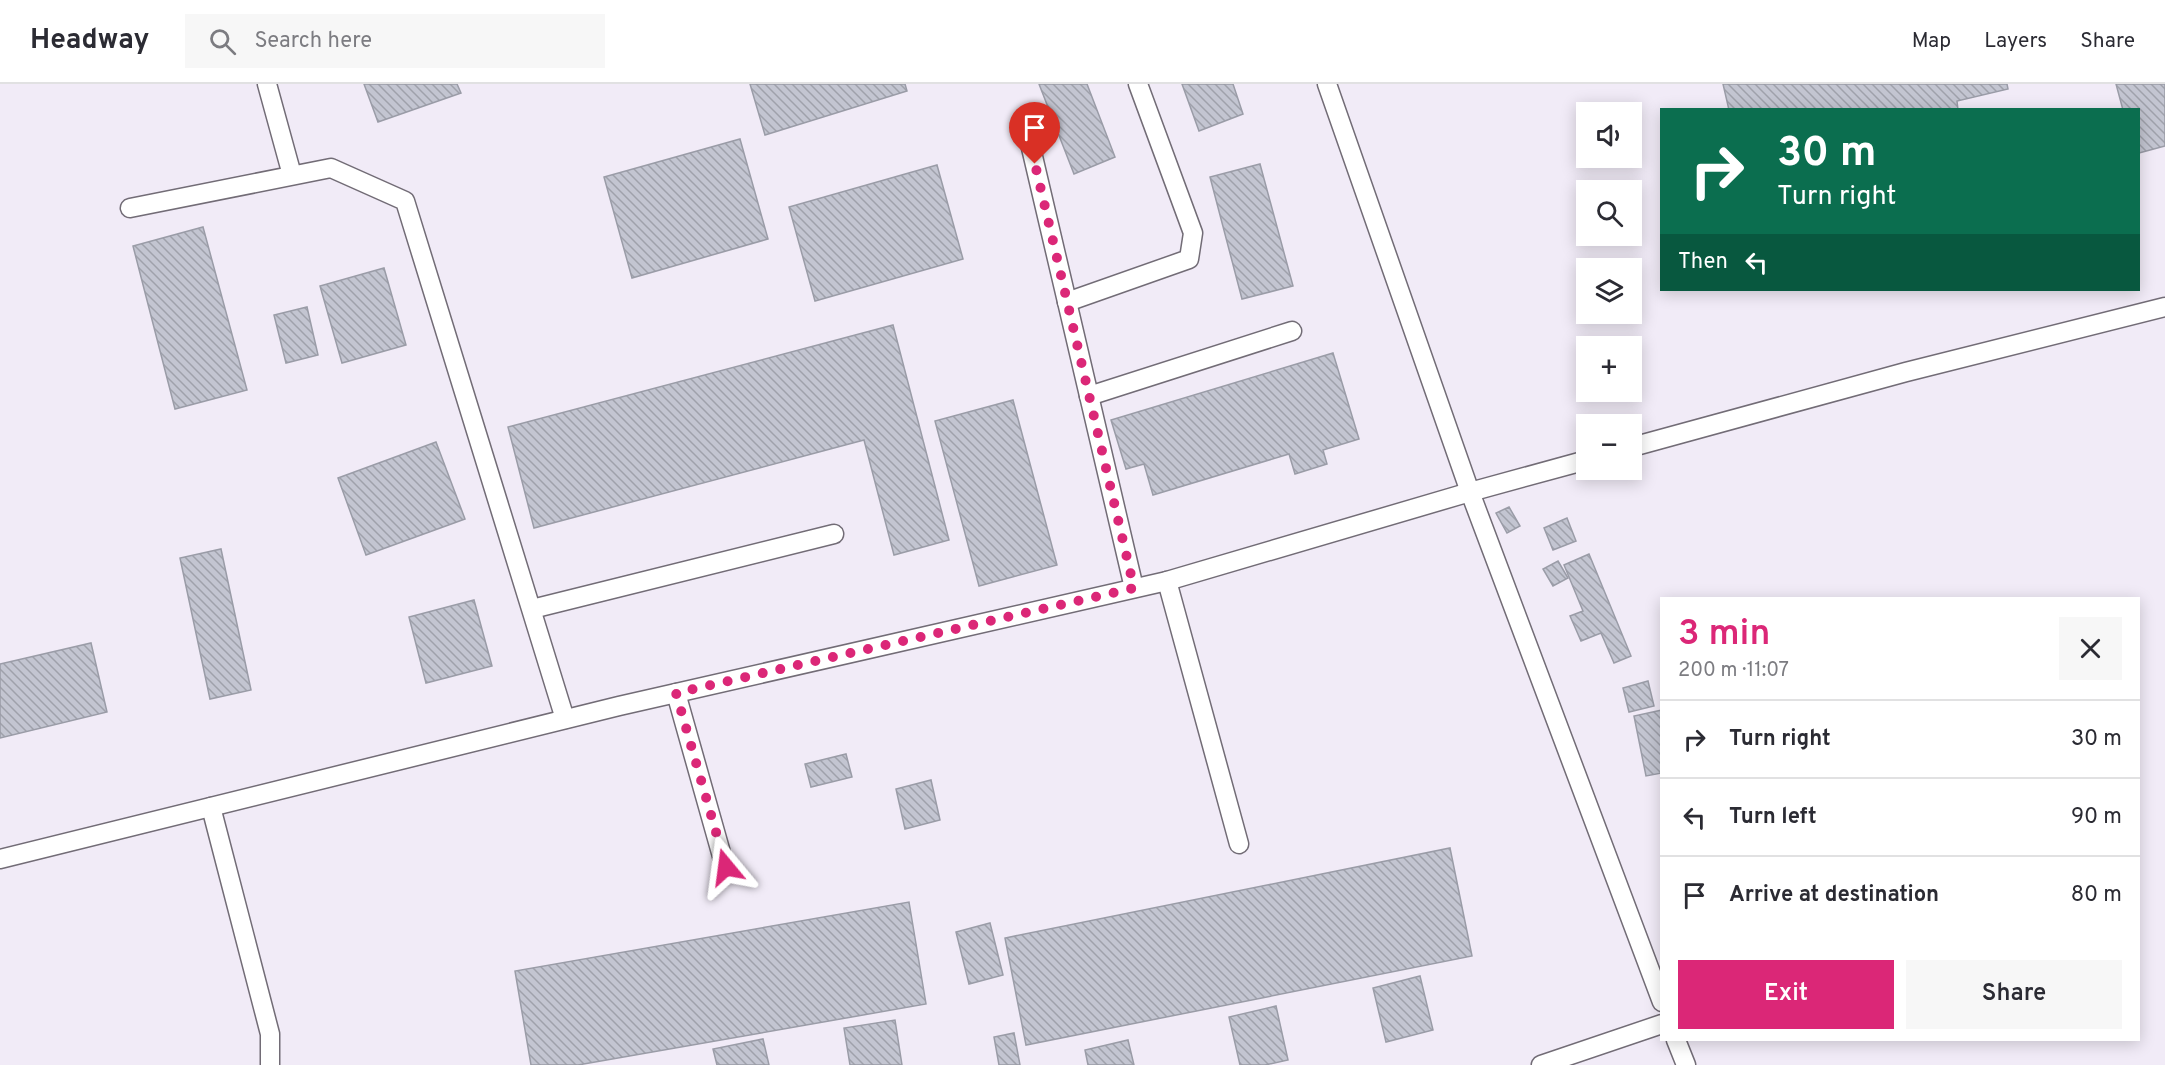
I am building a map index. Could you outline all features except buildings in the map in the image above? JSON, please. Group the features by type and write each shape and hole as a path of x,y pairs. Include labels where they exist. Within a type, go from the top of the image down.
{"lane":[{"path":"267,84 292,175"},
{"path":"1067,302 1189,259 1192,233 1138,84"},
{"path":"1327,84 1470,492 1660,997"},
{"path":"1024,118 1134,588"},
{"path":"130,208 331,168 405,201 565,719"},
{"path":"1642,444 1906,372 2165,307"},
{"path":"1089,396 1292,330"},
{"path":"0,859 565,719 1167,580 1576,463"},
{"path":"532,609 834,534"},
{"path":"1167,580 1239,844"},
{"path":"676,693 726,867"},
{"path":"211,807 270,1034 270,1065"},
{"path":"1541,1065 1660,1025"},
{"path":"1676,1041 1686,1065"}],"route":[{"path":"726,867 676,693 1134,588 1035,164"}]}
